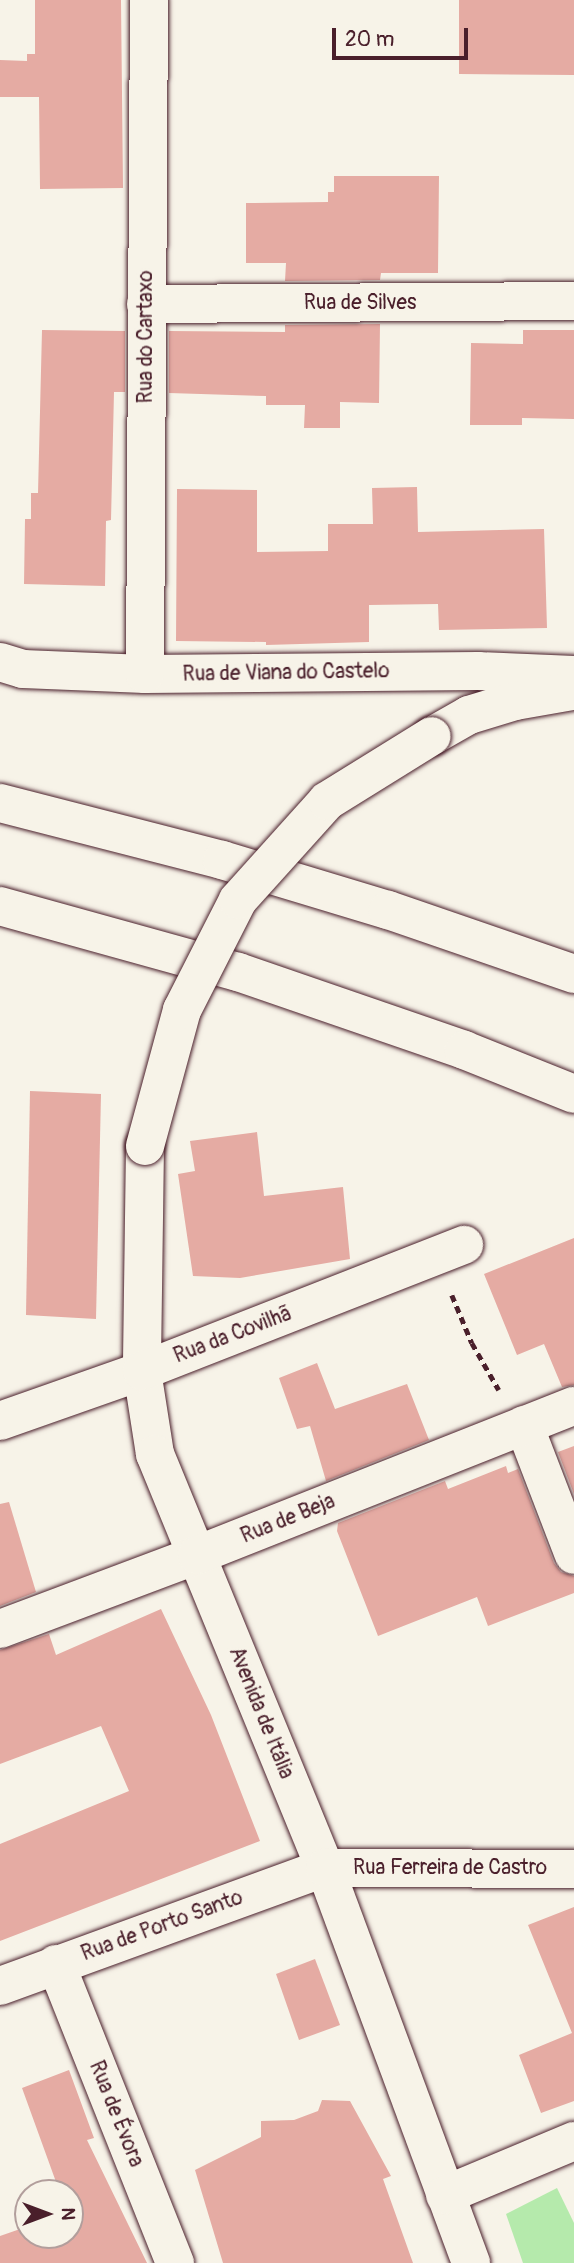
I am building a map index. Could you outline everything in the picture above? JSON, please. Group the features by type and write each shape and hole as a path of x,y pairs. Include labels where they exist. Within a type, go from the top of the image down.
{"main road":[{"name":"Rua do Cartaxo","path":"145,674 149,0"},
{"name":"Rua de Silves","path":"146,304 574,301"},
{"name":"Rua de Viana do Castelo","path":"0,662 23,669 145,674 478,671 574,675"},
{"name":"Avenida de Itália","path":"471,2263 325,1868 155,1454 142,1371 145,1146 182,1010 238,900 327,801 469,715 516,701 574,691"},
{"path":"0,803 222,860 388,910 574,974"},
{"path":"0,906 238,972 464,1050 574,1094"},
{"name":"Rua da Covilhã","path":"0,1421 142,1371 450,1251"},
{"name":"Rua de Beja","path":"0,1629 197,1555 574,1406"},
{"path":"524,1425 574,1555"},
{"name":"Rua Ferreira de Castro","path":"325,1868 574,1869"},
{"name":"Rua de Porto Santo","path":"0,1986 325,1868"},
{"name":"Rua de Évora","path":"56,1964 175,2263"},
{"path":"445,2194 574,2141"}],"path":[{"path":"450,1251 484,1365 524,1425"}],"green space":[{"path":"557,2188 574,2223 574,2263 523,2263 506,2214"}],"building":[{"path":"35,0 121,0 123,188 40,189 39,97 0,97 0,60 27,61 27,54 35,54"},
{"path":"459,0 574,0 574,75 459,74"},
{"path":"334,176 439,176 438,273 381,273 380,280 285,281 286,263 246,263 246,203 328,202 328,192 334,192"},
{"path":"380,324 379,403 340,402 340,428 304,428 305,405 266,405 266,396 169,393 169,331 285,332 285,325"},
{"path":"42,330 125,331 125,392 114,392 111,520 106,521 105,586 24,584 25,519 31,519 31,493 38,493"},
{"path":"523,330 574,330 574,419 522,418 522,425 470,425 471,343 523,344"},
{"path":"417,487 418,532 544,529 547,628 439,630 438,604 369,605 369,642 266,645 266,642 176,641 177,489 257,490 257,552 328,551 328,524 373,524 372,488"},
{"path":"30,1091 101,1094 96,1319 26,1315"},
{"path":"257,1132 264,1196 343,1187 350,1259 240,1278 193,1276 178,1174 195,1171 190,1141"},
{"path":"574,1238 574,1385 562,1387 544,1344 517,1355 484,1274"},
{"path":"317,1363 335,1409 407,1384 429,1440 326,1481 310,1426 297,1429 279,1378"},
{"path":"574,1446 574,1494 558,1452"},
{"path":"506,1466 508,1473 518,1469 554,1563 561,1572 574,1576 574,1593 488,1626 477,1597 378,1636 337,1531 338,1523 445,1481 448,1489"},
{"path":"9,1502 36,1592 0,1606 0,1504"},
{"path":"161,1609 211,1715 260,1841 0,1941 0,1844 129,1791 101,1726 0,1764 0,1650 49,1634 56,1655"},
{"path":"574,1907 574,2101 541,2113 519,2055 572,2033 528,1925"},
{"path":"315,1959 340,2025 299,2040 276,1974"},
{"path":"69,2070 94,2138 87,2140 147,2263 0,2263 0,2236 14,2231 14,2249 84,2249 84,2179 55,2179 22,2088"},
{"path":"322,2100 350,2101 391,2176 383,2179 413,2263 223,2263 195,2170 261,2137 261,2121 294,2120 318,2111"}]}
